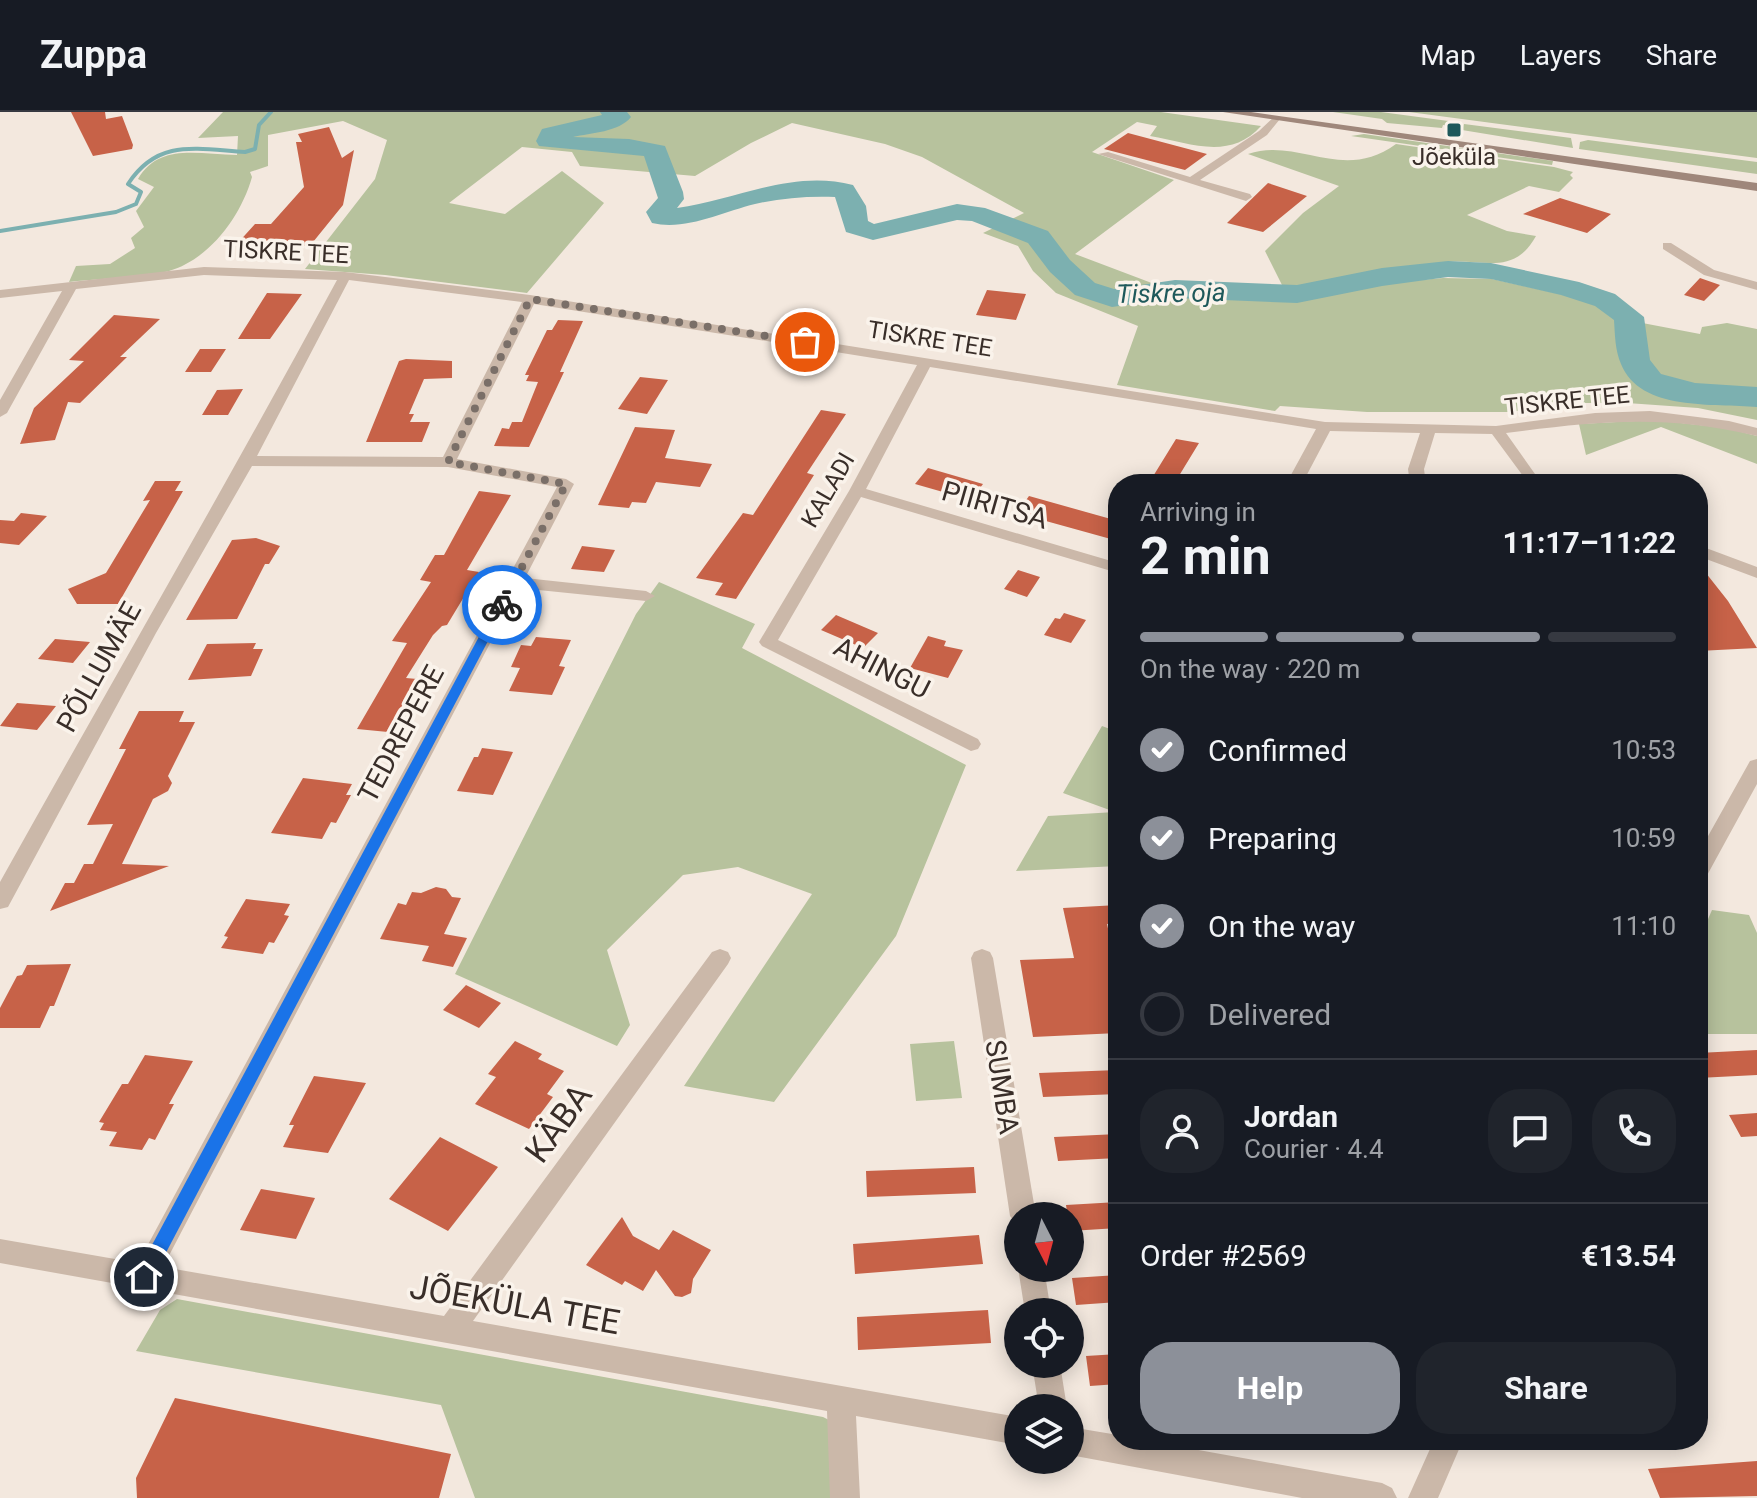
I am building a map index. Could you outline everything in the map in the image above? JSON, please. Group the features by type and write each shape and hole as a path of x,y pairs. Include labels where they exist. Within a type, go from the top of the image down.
{"street":[{"path":"1228,112 1277,115 1757,177"},
{"path":"1191,181 1263,133 1277,115"},
{"path":"1277,115 1757,187"},
{"path":"1104,154 1246,197"},
{"path":"1667,246 1686,263 1727,280 1757,286"},
{"name":"TISKRE TEE","path":"0,294 204,271 345,276 530,299 1325,426 1496,430 1595,417 1650,415 1729,425 1757,432"},
{"name":"PÕLLUMÄE","path":"0,901 147,633 247,461 345,276"},
{"path":"0,413 72,285"},
{"path":"247,461 448,462 530,299"},
{"name":"KALADI","path":"768,642 857,491 927,360"},
{"path":"1299,474 1325,426"},
{"path":"1417,474 1429,429"},
{"path":"1496,430 1527,474"},
{"name":"TEDREPERE","path":"144,1277 566,484 448,462"},
{"name":"PIIRITSA","path":"857,491 1108,565"},
{"path":"1708,554 1757,573"},
{"path":"514,582 646,596"},
{"name":"AHINGU","path":"768,642 971,744"},
{"path":"1708,855 1757,766"},
{"name":"KÄBA","path":"451,1329 720,958"},
{"name":"SUMBA","path":"982,958 1021,1202"},
{"name":"JÕEKÜLA TEE","path":"0,1251 1004,1428"},
{"path":"841,1398 845,1498"},
{"path":"1084,1444 1108,1448"},
{"path":"1119,1450 1382,1498"},
{"path":"1423,1498 1445,1450"}],"green space":[{"path":"223,112 1161,112 1261,126 1236,143 1209,147 1150,136 1157,126 1137,122 1092,152 1174,180 1075,254 1157,285 1175,282 1282,285 1265,251 1303,213 1339,186 1248,154 1267,150 1358,160 1396,144 1554,167 1573,172 1570,175 1573,178 1559,192 1529,186 1467,215 1507,231 1536,236 1518,257 1497,263 1448,262 1405,269 1398,282 1443,278 1492,279 1591,301 1611,317 1700,334 1702,327 1727,323 1757,329 1757,420 1698,408 1627,403 1576,403 1509,412 1367,412 1280,406 1275,411 1117,385 1138,326 1056,293 1033,271 1018,246 983,233 1024,213 922,157 885,144 792,123 695,176 580,166 572,152 522,147 449,203 505,214 562,171 604,203 527,293 385,275 305,269 375,179 387,140 343,121 268,135 268,166 250,172 252,177 247,192 232,221 198,257 169,271 145,276 69,282 76,266 110,264 135,248 131,238 144,227 136,211 154,187 138,179 147,167 169,155 182,153 237,155 238,136 198,138"},
{"path":"1333,112 1381,112 1456,122 1456,127 1387,123 1382,119"},
{"path":"1409,112 1757,112 1757,158"},
{"path":"1464,124 1571,138 1573,148 1462,130"},
{"path":"1364,134 1553,161 1552,165 1351,136"},
{"path":"1588,140 1757,162 1757,174 1579,149 1580,142"},
{"path":"1654,420 1726,428 1757,436 1757,464 1661,427 1586,455 1579,424"},
{"path":"659,582 755,624 742,648 966,765 896,936 774,1102 684,1086 812,894 738,867 683,875 607,950 630,1025 617,1046 455,974 636,614"},
{"path":"1102,726 1108,728 1108,809 1063,793"},
{"path":"1108,812 1108,866 1016,871 1048,816"},
{"path":"1712,910 1749,915 1757,933 1757,1034 1708,1034 1708,919"},
{"path":"954,1041 962,1098 916,1101 910,1044"},
{"path":"177,1299 823,1417 831,1421 834,1498 475,1498 441,1405 136,1351 160,1310"}],"building":[{"path":"71,112 105,112 106,119 122,116 132,149 93,156"},
{"path":"329,127 342,158 354,150 343,205 309,247 286,242 282,246 236,245 255,224 271,224 304,187 296,142 302,142 298,134"},
{"path":"1128,133 1207,154 1185,170 1104,149"},
{"path":"1268,183 1307,196 1263,232 1227,223"},
{"path":"1560,198 1611,214 1587,233 1523,214"},
{"path":"1700,278 1720,285 1704,301 1684,295"},
{"path":"987,290 1026,294 1016,320 976,315"},
{"path":"267,293 302,294 270,339 238,339"},
{"path":"114,315 160,319 120,357 127,357 80,403 68,402 55,440 20,444 34,408 84,361 69,360"},
{"path":"558,320 583,321 560,372 564,372 529,447 494,446 502,428 509,429 512,422 522,422 538,382 526,381 529,375 525,375 547,330 552,330"},
{"path":"200,349 226,349 211,372 185,372"},
{"path":"399,361 452,361 452,378 424,379 409,414 414,414 410,422 430,422 422,442 366,442"},
{"path":"640,377 668,380 647,414 618,409"},
{"path":"243,389 228,415 202,415 217,390"},
{"path":"821,410 846,414 807,473 814,475 736,599 715,595 723,583 696,578 743,513 753,515"},
{"path":"635,427 675,430 665,458 712,464 700,487 656,482 646,503 632,502 629,508 598,505"},
{"path":"1176,439 1199,443 1180,474 1154,474"},
{"path":"928,468 983,484 971,500 915,484"},
{"path":"155,481 181,481 175,491 183,491 118,604 77,604 68,589 106,573 150,500 143,501"},
{"path":"479,491 511,495 467,570 479,572 447,625 433,635 406,678 417,679 388,732 357,729 407,643 392,641 431,582 420,580 435,555 444,555"},
{"path":"1029,496 1108,518 1108,538 1017,513"},
{"path":"21,513 47,516 19,545 0,543 0,520 14,521"},
{"path":"256,538 280,546 269,564 265,564 237,619 186,620 232,540"},
{"path":"582,546 615,550 604,572 571,569"},
{"path":"1018,570 1040,577 1027,597 1004,589"},
{"path":"1708,576 1728,601 1757,648 1708,650"},
{"path":"1064,613 1086,620 1071,643 1044,635 1055,618 1060,619"},
{"path":"836,615 878,633 863,648 821,630"},
{"path":"928,636 946,641 944,646 963,650 948,678 910,668"},
{"path":"536,637 571,640 559,666 565,667 552,695 509,691 520,668 511,667 521,645 531,646"},
{"path":"55,639 90,642 73,663 38,659"},
{"path":"256,643 253,649 263,649 251,676 188,680 207,644"},
{"path":"17,703 56,706 37,730 0,726"},
{"path":"139,711 184,711 179,722 195,722 168,776 172,783 168,791 153,799 122,864 169,866 50,911 65,883 74,883 84,864 93,864 113,824 87,825 126,749 119,749"},
{"path":"482,748 513,752 493,795 457,791 474,757 478,757"},
{"path":"303,778 352,784 346,795 351,795 336,823 331,822 322,839 271,833"},
{"path":"436,887 446,889 452,897 461,898 444,934 467,938 453,967 422,961 429,946 380,939 398,903 406,905 412,892 421,893"},
{"path":"246,899 290,904 284,915 289,916 274,943 269,942 263,954 221,948 228,937 224,936"},
{"path":"1108,906 1108,1033 1033,1037 1020,960 1074,958 1063,908"},
{"path":"71,964 54,1006 50,1006 40,1028 0,1028 0,1008 17,976 22,975 27,965"},
{"path":"466,985 501,1003 479,1028 443,1010"},
{"path":"515,1041 542,1054 538,1059 564,1071 547,1094 553,1097 529,1129 475,1104 496,1077 488,1074"},
{"path":"1757,1050 1757,1075 1708,1077 1708,1052"},
{"path":"145,1055 193,1061 169,1104 174,1104 155,1140 149,1138 142,1150 109,1146 117,1132 100,1130 104,1123 99,1122 122,1084 128,1084"},
{"path":"1108,1070 1108,1094 1043,1097 1039,1073"},
{"path":"314,1076 366,1083 328,1153 283,1147 294,1125 289,1125"},
{"path":"1757,1113 1757,1136 1741,1137 1729,1115"},
{"path":"1108,1134 1108,1158 1058,1161 1054,1137"},
{"path":"440,1137 498,1167 448,1231 389,1199"},
{"path":"974,1167 976,1193 867,1197 866,1171"},
{"path":"261,1189 315,1198 296,1239 240,1230"},
{"path":"1108,1203 1108,1229 1084,1230 1084,1204"},
{"path":"622,1217 633,1236 659,1250 673,1230 711,1250 693,1279 691,1293 675,1296 656,1270 643,1291 625,1281 622,1285 586,1265"},
{"path":"979,1235 983,1264 855,1274 853,1244"},
{"path":"1108,1276 1108,1303 1084,1304 1084,1298 1075,1298 1073,1282 1084,1282 1084,1277"},
{"path":"988,1310 991,1343 858,1350 857,1317"},
{"path":"1108,1355 1108,1385 1090,1386 1086,1356"},
{"path":"175,1398 451,1454 439,1498 137,1498 136,1478"},
{"path":"1757,1461 1757,1496 1660,1498 1648,1469"}],"waterway":[{"name":"Tiskre oja","path":"0,231 116,212 136,204 141,192 128,184 152,159 180,150 245,152 255,149 259,125 271,112"},
{"name":"Tiskre oja","path":"612,112 619,117 551,134 548,141 656,151 671,199 659,212 661,217 691,214 779,192 844,190 853,206 855,226 873,232 957,212 976,214 1038,237 1060,266 1085,289 1112,298 1175,289 1297,294 1382,277 1448,269 1491,271 1569,288 1605,300 1629,317 1635,360 1641,373 1650,381 1678,391 1757,397"}],"way so far":[{"path":"502,605 566,484 448,462 530,299 805,342"}],"place":[{"name":"Jõeküla","path":"1454,130"}],"route":[{"path":"144,1277 502,605"}]}
